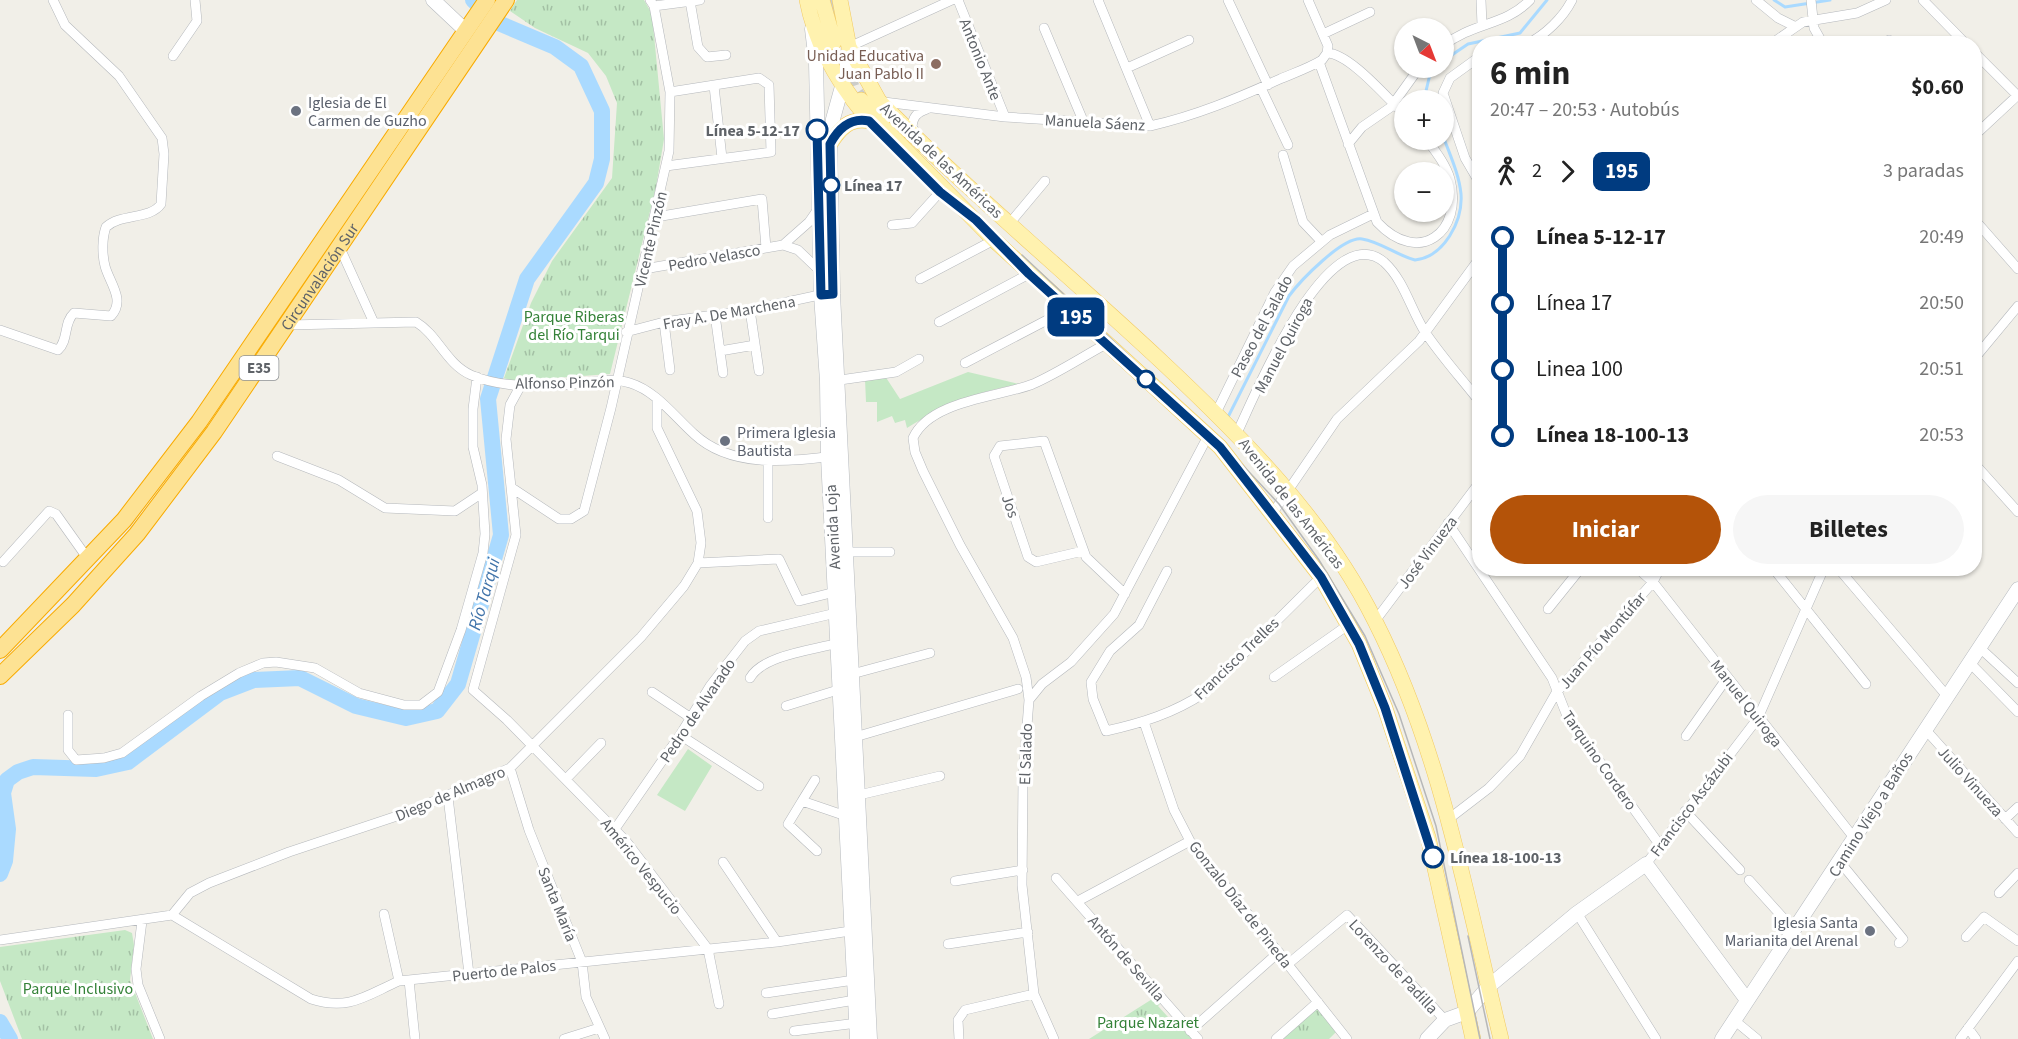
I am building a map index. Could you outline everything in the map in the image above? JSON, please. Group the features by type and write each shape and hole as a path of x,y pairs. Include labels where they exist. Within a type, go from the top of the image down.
{"highway":[{"name":"Circunvalación Sur","path":"0,650 124,519 199,423 487,0"},
{"name":"Circunvalación Sur","path":"0,676 73,605 137,534 214,432 289,325 506,0"}],"main road":[{"path":"433,0 468,28"},
{"path":"822,0 834,42"},
{"name":"Avenida de las Américas","path":"840,0 849,47 869,99 885,129 1029,274 1210,437 1321,577 1359,644 1385,708 1428,837 1473,1039"},
{"name":"Avenida de las Américas","path":"809,7 831,68 869,121 940,192 976,220"},
{"name":"Avenida Loja","path":"809,7 816,62 820,271 827,294"},
{"name":"Avenida Loja","path":"849,47 843,86 833,118 830,144 827,294 832,381 835,592 846,816 870,1039"},
{"name":"Avenida de las Américas","path":"869,99 929,148 1236,432 1335,552 1376,621 1414,712 1450,818 1501,1039"},
{"name":"Avenida de las Américas","path":"869,99 891,126 955,184 1033,244"},
{"path":"830,144 842,127 861,119 869,121"},
{"name":"Avenida Loja","path":"834,456 844,552 859,795 854,980 857,1039"},
{"name":"Camino Viejo a Baños","path":"1722,1039 1795,931 1947,696 1980,648 2014,605 2018,589"},
{"path":"1646,864 1747,1000"},
{"name":"Francisco Ascázubi","path":"1467,1012 1488,987 1577,913 1646,864"},
{"path":"1427,1039 1445,1020 1467,1012"}],"street":[{"path":"0,330 58,350 63,345 69,319 74,313 111,316 115,311 117,298 103,253 106,227 114,221 153,212 161,204 164,154 162,138 119,76 65,25 53,0"},
{"path":"173,56 197,21 195,0"},
{"path":"652,3 700,0"},
{"path":"849,47 952,0"},
{"name":"Antonio Ante","path":"958,0 1005,117"},
{"path":"1098,0 1150,126"},
{"path":"1228,0 1288,144"},
{"path":"1308,0 1323,34 1327,53"},
{"path":"1481,0 1482,25"},
{"path":"1454,37 1512,15 1530,0"},
{"path":"1540,36 1558,20 1572,0"},
{"path":"1756,0 1778,18 1794,27"},
{"path":"1811,0 1812,16 1818,36"},
{"path":"1782,36 1812,16 1857,13 1886,0"},
{"path":"1923,0 1958,36"},
{"path":"690,1 698,47 707,57 726,55"},
{"name":"Vicente Pinzón","path":"512,488 559,519 571,519 584,511 611,408 626,332 644,268 666,166 670,92 652,3"},
{"path":"1323,34 1370,12"},
{"path":"1044,28 1083,123"},
{"path":"1127,68 1189,40"},
{"path":"1348,144 1357,132 1394,104 1347,60 1335,53 1327,53 1319,62 1348,144 1373,214 1382,228 1411,244 1428,243 1442,229 1450,213 1451,185 1446,169 1434,150"},
{"path":"1982,60 2018,95 1982,129"},
{"name":"Manuela Sáenz","path":"869,99 896,105 1005,117 1150,126 1186,117 1319,62"},
{"path":"1472,62 1455,73 1443,93 1465,158 1472,170"},
{"path":"666,166 771,152 769,85 759,78 670,92"},
{"path":"714,86 722,158"},
{"path":"929,148 912,128 913,118 919,112 932,108"},
{"path":"1283,155 1303,222 1321,241"},
{"path":"1010,223 1045,180"},
{"path":"760,188 766,248"},
{"path":"892,225 912,224 940,192"},
{"path":"656,217 762,199"},
{"name":"Pedro Velasco","path":"783,245 810,222 818,209"},
{"name":"Paseo del Salado","path":"1218,415 1281,282 1293,266 1321,241 1373,214"},
{"path":"1982,228 2018,269"},
{"path":"920,279 994,240"},
{"name":"Pedro Velasco","path":"644,268 783,245 798,250 820,271"},
{"path":"340,248 374,323"},
{"name":"Manuel Quiroga","path":"1236,432 1301,306 1317,285 1345,263 1368,256 1382,261 1401,286 1425,333 1472,392"},
{"path":"1272,514 1343,412 1407,354 1472,269"},
{"path":"939,322 1029,274"},
{"name":"Fray A. De Marchena","path":"626,332 664,322 750,310 827,294"},
{"path":"1982,349 2018,306"},
{"path":"965,363 1068,309"},
{"path":"750,310 759,371"},
{"path":"715,315 723,374"},
{"name":"Alfonso Pinzón","path":"289,325 416,322 426,328 457,366 477,377 521,385 616,380 636,385 657,399 699,438 716,449 744,458 768,460 834,456"},
{"path":"664,322 670,369"},
{"name":"El Salado","path":"1054,1039 1034,994 1022,885 1023,778 1029,700 1018,649 939,503 915,452 914,438 928,421 968,400 1026,386 1106,344"},
{"path":"720,351 755,345"},
{"path":"832,381 896,372 919,359"},
{"path":"68,715 68,750 71,757 76,760 104,758 127,749 171,715 239,673 263,663 276,662 315,668 359,693 381,701 404,705 421,705 438,692 471,597 483,553 485,534 482,493 473,447 472,409 477,377"},
{"path":"512,488 506,439 510,405 521,385"},
{"name":"Diego de Almagro","path":"172,915 190,893 208,883 289,852 448,797 510,768 641,637 684,586 698,563 701,543 697,511 660,436 656,421 657,399"},
{"path":"1029,700 1042,684 1071,662 1114,614 1210,437"},
{"name":"Jos","path":"1041,439 1047,444 1083,551 1036,562 1028,557 994,456 1000,446 1041,439"},
{"path":"277,456 339,480 385,508 455,511 482,493"},
{"path":"768,460 768,518"},
{"path":"1982,472 2018,512"},
{"name":"Américo Vespucio","path":"512,488 516,535 486,635 473,690 507,720 615,829 708,949 719,1004"},
{"name":"José Vinueza","path":"1376,621 1472,492"},
{"path":"3,562 49,511 56,514 88,559"},
{"name":"Tarquino Cordero","path":"1448,524 1472,560"},
{"path":"1083,551 1086,557 1125,594"},
{"path":"844,552 890,552"},
{"path":"698,563 779,559 799,601 835,592"},
{"name":"Francisco Trelles","path":"1167,571 1138,625 1110,651 1091,681 1093,699 1106,731 1144,722 1184,706 1204,693 1321,577"},
{"name":"Tarquino Cordero","path":"1483,576 1552,678 1567,716 1659,844"},
{"path":"1548,609 1575,576"},
{"name":"Manuel Quiroga","path":"1646,576 1855,839"},
{"name":"Juan Pío Montúfar","path":"1450,818 1489,788 1520,756 1556,693 1656,576"},
{"path":"1779,576 1866,684"},
{"name":"Francisco Ascázubi","path":"1646,864 1758,717 1820,576"},
{"path":"1845,576 1947,696"},
{"name":"Pedro de Alvarado","path":"615,829 680,735 710,686 745,641 759,631 836,613"},
{"path":"1274,678 1348,625"},
{"path":"750,678 754,671 767,662 838,644"},
{"path":"1980,648 2018,682"},
{"path":"852,674 930,653"},
{"path":"1970,663 2018,712"},
{"path":"1686,736 1727,678"},
{"path":"786,706 841,689"},
{"path":"855,737 1018,689"},
{"path":"652,692 691,718"},
{"name":"Gonzalo Díaz de Pineda","path":"1144,722 1174,810 1190,841 1318,1002 1342,1037"},
{"name":"Julio Vinueza","path":"1925,729 2018,833"},
{"path":"680,735 759,786"},
{"path":"566,779 601,743"},
{"name":"Santa María","path":"510,768 529,830 582,962 586,997 605,1039"},
{"path":"859,795 940,776"},
{"path":"815,780 788,824 817,852"},
{"path":"448,797 469,974"},
{"path":"802,801 846,816"},
{"path":"2005,819 2018,807"},
{"path":"1685,811 1696,820 1740,870"},
{"path":"1078,901 1190,841"},
{"path":"723,862 777,942"},
{"path":"1840,862 1903,939 1899,943"},
{"path":"955,881 1023,870"},
{"path":"1999,893 2018,873"},
{"name":"Antón de Sevilla","path":"1056,878 1198,1039"},
{"path":"1749,880 1795,931"},
{"path":"1577,913 1656,1039"},
{"path":"384,914 404,981 415,1039"},
{"path":"1,940 172,915"},
{"name":"Puerto de Palos","path":"172,915 311,999 327,1004 345,1005 363,1000 404,981 777,942 857,930"},
{"name":"Lorenzo de Padilla","path":"1288,964 1347,915 1445,1020"},
{"path":"1966,937 1984,917 2018,941"},
{"path":"142,921 136,969 138,985 160,1039"},
{"path":"948,944 1028,932"},
{"path":"1190,1031 1279,952"},
{"path":"1960,1039 2018,963"},
{"path":"766,993 854,980"},
{"path":"959,1039 958,1020 965,1010 1034,994"},
{"path":"772,1014 855,1000"},
{"path":"1276,1039 1318,1002"},
{"path":"1734,1020 1756,1039"},
{"path":"794,1031 857,1023"},
{"path":"564,1039 599,1028"},
{"path":"1968,1028 1976,1039"}],"green space":[{"name":"Parque Riberas del Río Tarqui","path":"517,0 644,0 652,14 664,139 656,187 610,374 512,381 504,378 531,303 552,261 612,178 617,103 606,76 588,53 535,28 510,11"},
{"path":"968,372 1019,384 960,400 907,428 905,420 895,423 892,416 877,422 877,402 866,402 865,379 885,376 900,399"},
{"path":"688,749 712,766 685,811 657,795"},
{"name":"Parque Inclusivo","path":"125,930 132,933 134,945 130,980 153,1039 22,1039 0,981 0,947"},
{"name":"Parque Nazaret","path":"1157,996 1162,1002 1158,1006 1178,1028 1183,1026 1195,1039 1089,1039"},
{"path":"1316,1006 1336,1032 1329,1039 1280,1039"}],"waterway":[{"name":"Río Tarqui","path":"0,874 5,861 8,829 3,793 7,780 18,772 33,767 96,769 128,762 220,693 254,680 300,678 356,706 406,718 437,711 458,684 501,535 488,399 527,279 596,183 602,159 602,111 581,66 555,47 496,22 473,0"},
{"path":"1506,36 1520,33 1547,0"},
{"path":"1774,0 1785,7 1830,0"},
{"path":"1454,54 1472,43"},
{"path":"1426,90 1429,78"},
{"path":"1227,419 1289,296 1302,280 1333,252 1354,240 1362,239 1415,260 1435,252 1443,245 1455,226 1461,204 1460,187 1448,150"},
{"name":"Río Tarqui","path":"0,1022 10,1039"}],"tunnel":[{"path":"831,0 838,32"},
{"path":"832,29 852,87 861,100"}],"tram line":[{"path":"1022,255 1224,445 1279,504 1319,560 1365,636 1399,714 1436,826 1480,1039"},
{"path":"1468,936 1490,1039"}],"bus line":[{"name":"195","path":"817,130 821,295 833,294 830,144 836,132 842,127 861,119 869,121 940,192 976,220 1029,274 1220,447 1321,577 1359,644 1385,708 1433,857"}],"place":[{"name":"Unidad Educativa Juan Pablo II","path":"936,64"},
{"name":"Iglesia de El Carmen de Guzho","path":"296,111"},
{"name":"Línea 5-12-17","path":"817,130"},
{"name":"Línea 17","path":"831,185"},
{"name":"Primera Iglesia Bautista","path":"725,441"},
{"name":"Línea 18-100-13","path":"1433,857"},
{"name":"Iglesia Santa Marianita del Arenal","path":"1870,931"}]}
